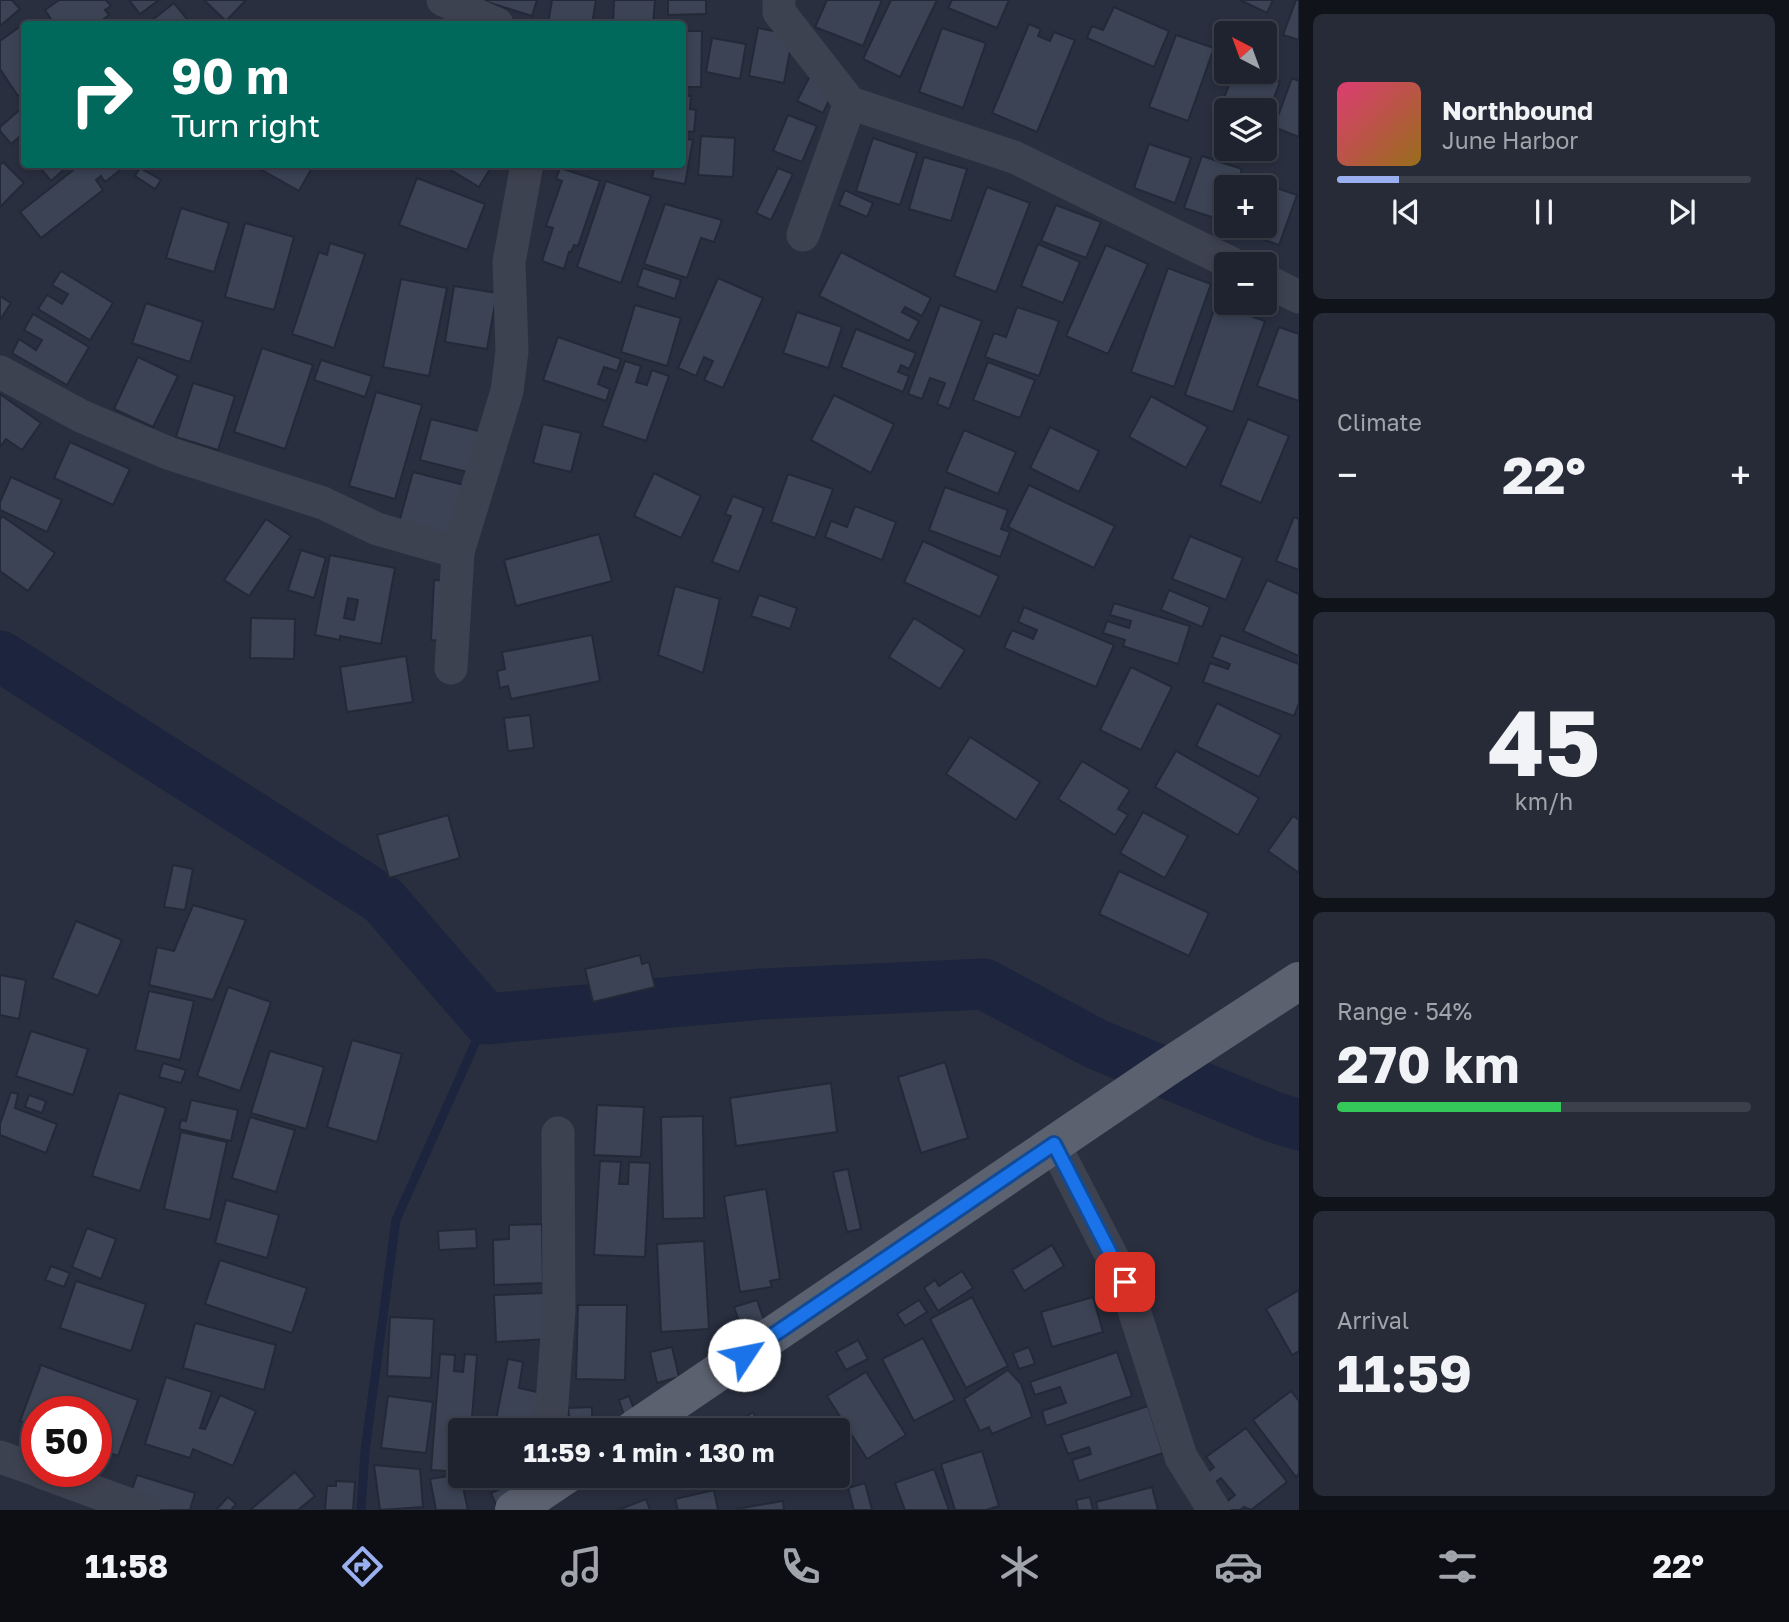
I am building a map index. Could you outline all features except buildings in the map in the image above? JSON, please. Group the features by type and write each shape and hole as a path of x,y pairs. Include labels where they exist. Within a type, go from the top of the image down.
{"main road":[{"path":"651,1418 1299,981"},
{"path":"514,1510 543,1488"}],"street":[{"path":"443,0 490,21"},
{"path":"779,0 779,12 850,103 1014,157 1214,255"},
{"path":"803,235 850,103"},
{"path":"451,668 458,552 500,422 507,391 512,351 509,262 526,168"},
{"path":"1277,287 1299,297"},
{"path":"0,372 81,416 169,453 323,503 377,529 458,552"},
{"path":"551,1418 559,1309 558,1133"},
{"path":"1054,1144 1125,1282 1181,1457 1214,1510"},
{"path":"0,1457 21,1465"},
{"path":"82,1487 144,1510"}],"waterway":[{"path":"0,656 383,900 486,1019 761,994 984,984 1096,1044 1299,1125"},
{"path":"361,1510 365,1451 396,1220 486,1019"}],"route":[{"path":"744,1355 1054,1144 1125,1282"}]}
